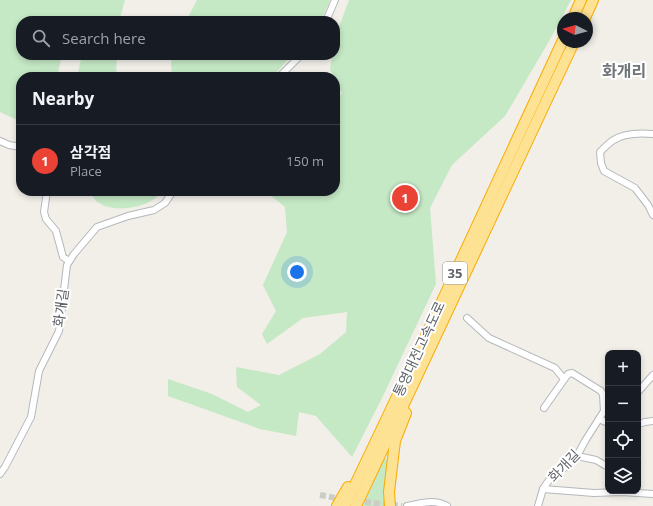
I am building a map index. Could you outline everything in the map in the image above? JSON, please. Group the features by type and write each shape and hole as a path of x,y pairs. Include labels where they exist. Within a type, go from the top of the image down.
{"highway":[{"path":"576,12 582,0"},
{"path":"588,12 593,0"},
{"name":"통영대전고속도로","path":"345,506 432,323 559,48"},
{"name":"통영대전고속도로","path":"356,506 571,48"},
{"path":"390,506 390,476 395,441 452,299"},
{"path":"337,506 377,437"}],"street":[{"path":"328,16 335,0"},
{"path":"285,72 296,60"},
{"path":"653,134 644,133 630,135 614,140 600,152 601,163 604,171 635,188 648,205 653,215"},
{"path":"0,141 16,146"},
{"path":"46,196 44,212 46,219 56,230 63,257 68,263 97,227 128,216 154,210 165,203 170,196"},
{"name":"화개길","path":"0,474 32,417 39,371 59,331 68,263"},
{"path":"466,318 489,338 554,368 564,379"},
{"path":"544,408 564,379 568,374 572,373 601,391 605,405"},
{"path":"641,388 653,374"},
{"name":"화개길","path":"538,506 543,489 551,477 567,466 577,456 605,411"},
{"path":"599,419 606,422"},
{"path":"641,423 653,421"},
{"path":"577,456 596,460 605,465"},
{"path":"543,489 594,493 622,492 648,495 653,494"},
{"path":"407,506 440,502 447,506"}],"green space":[{"path":"0,0 125,0 120,16 16,16 16,60 61,60 58,72 16,72 16,119 0,112"},
{"path":"197,0 330,0 323,16 189,16"},
{"path":"349,0 571,0 565,12 557,12 557,26 505,116 452,165 430,208 436,284 383,396 352,457 316,416 299,412 296,436 260,429 168,396 168,379 212,394 248,412 261,405 237,387 236,367 279,375 320,354 346,332 347,312 303,318 267,344 262,334 276,311 263,285 287,232 285,207 271,196 340,196 340,95 342,94 340,89 340,72 332,72 330,69 331,60 340,60 340,24"},
{"path":"81,60 117,60 116,72 78,72"},
{"path":"172,60 288,60 277,72 172,72"},
{"path":"93,196 158,196 142,205 124,208 106,206 99,203"},
{"path":"386,458 388,465 384,484 386,506 363,506 383,460"}],"tunnel":[{"path":"320,495 342,499"},
{"path":"356,501 402,506"}],"place":[{"name":"삼각점","path":"405,198"}],"district":[{"name":"화개리","path":"624,71"}]}
